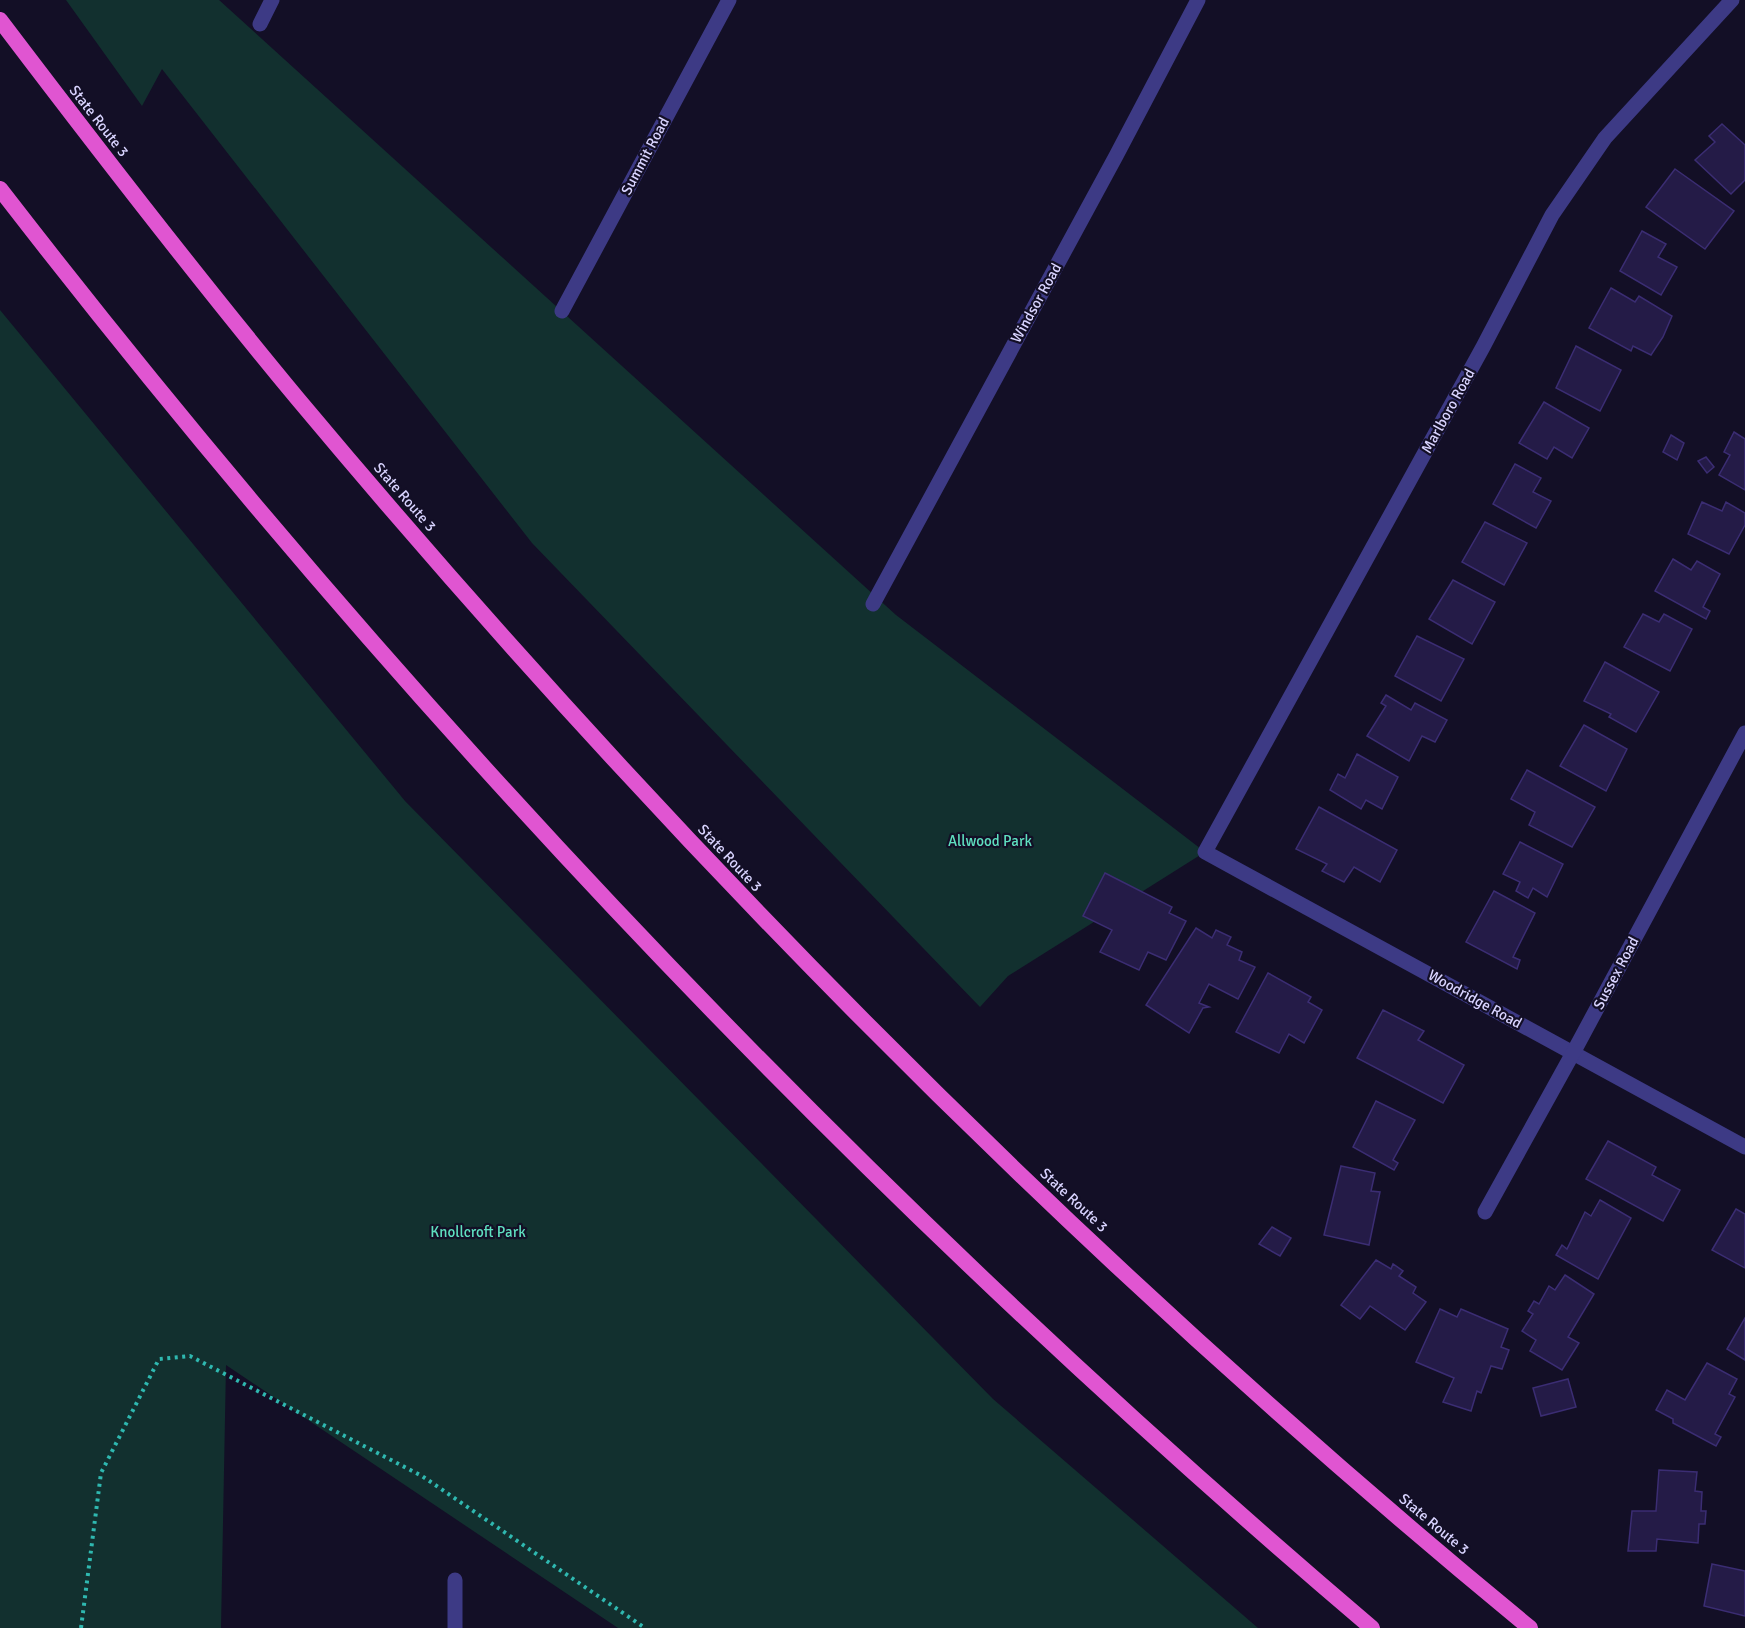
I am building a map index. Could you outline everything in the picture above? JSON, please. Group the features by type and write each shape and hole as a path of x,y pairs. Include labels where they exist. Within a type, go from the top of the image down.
{"highway":[{"name":"State Route 3","path":"0,20 205,285 360,472 557,698 736,891 924,1080 1115,1264 1310,1440 1530,1628"},
{"path":"0,189 143,370 321,581 489,773 670,967 817,1117 992,1287 1148,1431 1372,1628"}],"street":[{"path":"260,24 272,0"},
{"name":"Summit Road","path":"562,311 729,0"},
{"name":"Windsor Road","path":"873,604 1198,0"},
{"name":"Marlboro Road","path":"1205,852 1472,368 1552,215 1605,138 1732,0"},
{"name":"Sussex Road","path":"1485,1212 1574,1053 1745,733"},
{"name":"Woodridge Road","path":"1205,852 1745,1147"},
{"path":"455,1580 455,1628"}],"path":[{"path":"81,1628 101,1473 159,1359 190,1356 422,1476 645,1628"}],"green space":[{"name":"Allwood Park","path":"66,0 219,0 896,615 1205,852 1008,976 980,1007 532,543 162,69 142,106"},
{"name":"Knollcroft Park","path":"0,310 405,801 993,1399 1258,1628 618,1628 226,1365 221,1628 0,1628"}],"building":[{"path":"1722,124 1745,145 1745,180 1731,194 1695,160 1715,142 1709,136"},
{"path":"1675,169 1734,211 1705,249 1646,207"},
{"path":"1642,231 1666,244 1658,257 1677,267 1661,295 1620,271"},
{"path":"1611,288 1635,302 1639,296 1672,316 1663,337 1651,355 1633,346 1631,351 1589,328"},
{"path":"1576,346 1621,370 1600,411 1556,388"},
{"path":"1544,402 1589,428 1572,458 1554,447 1547,459 1519,443"},
{"path":"1734,432 1745,439 1745,490 1719,475 1730,455 1724,452"},
{"path":"1671,435 1684,443 1677,460 1663,452"},
{"path":"1706,457 1714,467 1707,473 1698,461"},
{"path":"1515,464 1541,478 1533,492 1551,501 1536,528 1493,504"},
{"path":"1702,502 1722,511 1726,502 1745,513 1745,525 1729,554 1688,534"},
{"path":"1485,522 1527,543 1504,585 1462,562"},
{"path":"1673,559 1691,570 1697,561 1720,574 1703,607 1710,611 1706,619 1655,591"},
{"path":"1453,580 1495,602 1472,644 1429,619"},
{"path":"1643,614 1659,622 1664,614 1692,629 1670,671 1624,647"},
{"path":"1417,636 1464,659 1441,701 1395,676"},
{"path":"1605,662 1659,692 1636,732 1609,717 1611,714 1584,701"},
{"path":"1386,695 1411,710 1415,703 1447,720 1435,742 1422,736 1409,761 1367,736 1386,706 1381,703"},
{"path":"1584,725 1627,749 1606,791 1560,766"},
{"path":"1357,754 1398,777 1382,809 1366,800 1361,809 1330,790 1338,774 1345,778"},
{"path":"1527,770 1595,807 1572,847 1529,825 1535,812 1511,799"},
{"path":"1319,807 1397,850 1380,882 1354,867 1344,882 1322,871 1327,864 1296,849"},
{"path":"1520,842 1563,864 1547,897 1533,888 1528,898 1516,891 1520,882 1503,874"},
{"path":"1105,873 1172,907 1169,913 1186,921 1166,960 1148,952 1139,970 1100,952 1112,930 1083,916"},
{"path":"1494,891 1535,913 1513,957 1520,960 1517,969 1466,942"},
{"path":"1196,928 1212,938 1216,930 1231,937 1227,945 1242,952 1239,960 1255,967 1238,999 1209,984 1199,1003 1209,1007 1203,1008 1189,1033 1146,1005"},
{"path":"1268,973 1311,997 1308,1002 1322,1010 1304,1043 1289,1034 1279,1053 1236,1032"},
{"path":"1383,1010 1424,1031 1418,1040 1464,1065 1443,1103 1357,1058"},
{"path":"1376,1101 1415,1120 1393,1160 1398,1163 1394,1170 1353,1147"},
{"path":"1608,1141 1656,1167 1652,1175 1680,1190 1663,1221 1586,1179"},
{"path":"1341,1166 1375,1173 1371,1191 1380,1192 1369,1245 1324,1235"},
{"path":"1600,1200 1631,1218 1598,1279 1556,1255 1562,1245 1567,1249 1585,1212 1591,1216"},
{"path":"1736,1209 1745,1214 1745,1268 1712,1250"},
{"path":"1272,1227 1291,1238 1280,1256 1259,1244"},
{"path":"1376,1260 1391,1269 1393,1264 1403,1271 1399,1276 1416,1287 1413,1293 1426,1302 1405,1330 1370,1306 1360,1319 1341,1305"},
{"path":"1565,1275 1594,1294 1568,1337 1579,1343 1562,1370 1530,1351 1536,1340 1522,1331 1533,1314 1528,1311 1534,1301 1539,1304 1549,1286 1555,1290"},
{"path":"1440,1309 1457,1317 1461,1309 1508,1329 1501,1347 1509,1350 1502,1369 1491,1366 1481,1393 1477,1391 1471,1411 1443,1402 1454,1378 1416,1362"},
{"path":"1745,1318 1745,1360 1727,1349"},
{"path":"1707,1363 1737,1379 1729,1394 1735,1397 1715,1434 1721,1437 1716,1446 1673,1423 1673,1419 1656,1410 1667,1390 1685,1400"},
{"path":"1568,1379 1576,1407 1541,1416 1533,1388"},
{"path":"1659,1470 1697,1472 1695,1491 1702,1492 1701,1511 1706,1511 1705,1524 1699,1524 1698,1543 1657,1539 1656,1551 1628,1551 1632,1511 1656,1511"},
{"path":"1712,1564 1745,1571 1745,1616 1704,1606"}]}
